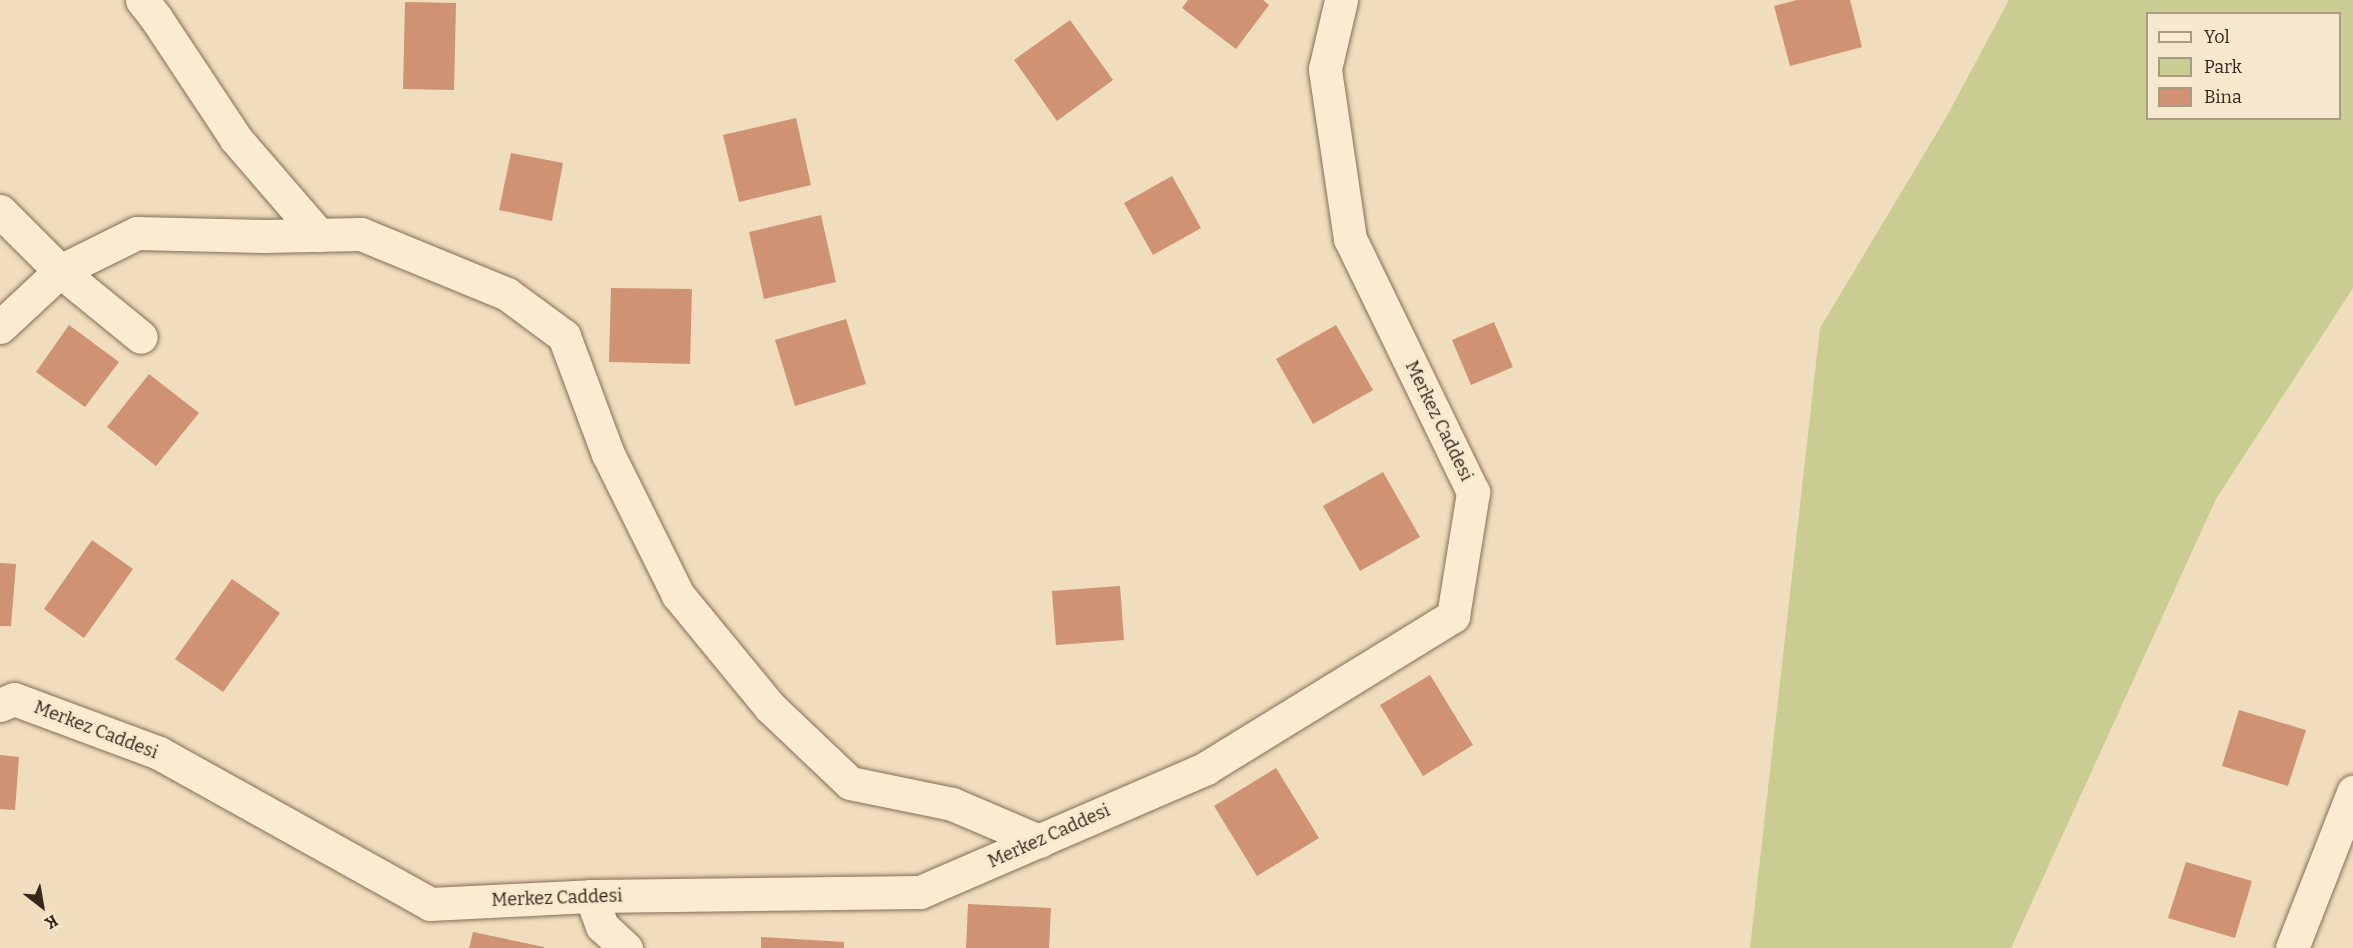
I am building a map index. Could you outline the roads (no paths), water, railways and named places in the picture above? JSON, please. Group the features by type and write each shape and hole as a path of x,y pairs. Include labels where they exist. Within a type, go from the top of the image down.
{"street":[{"path":"142,0 236,139 319,235"},
{"name":"Merkez Caddesi","path":"0,705 14,699 159,753 430,904 591,896 921,892 1206,768 1454,616 1473,492 1350,239 1325,69 1341,0"},
{"path":"0,211 60,271 141,337"},
{"path":"0,327 60,271 137,233 361,234 507,294 564,336 608,454 678,595 770,707 850,783 952,804 1039,841"},
{"path":"2292,948 2353,792"},
{"path":"591,896 602,926 626,948"}]}
